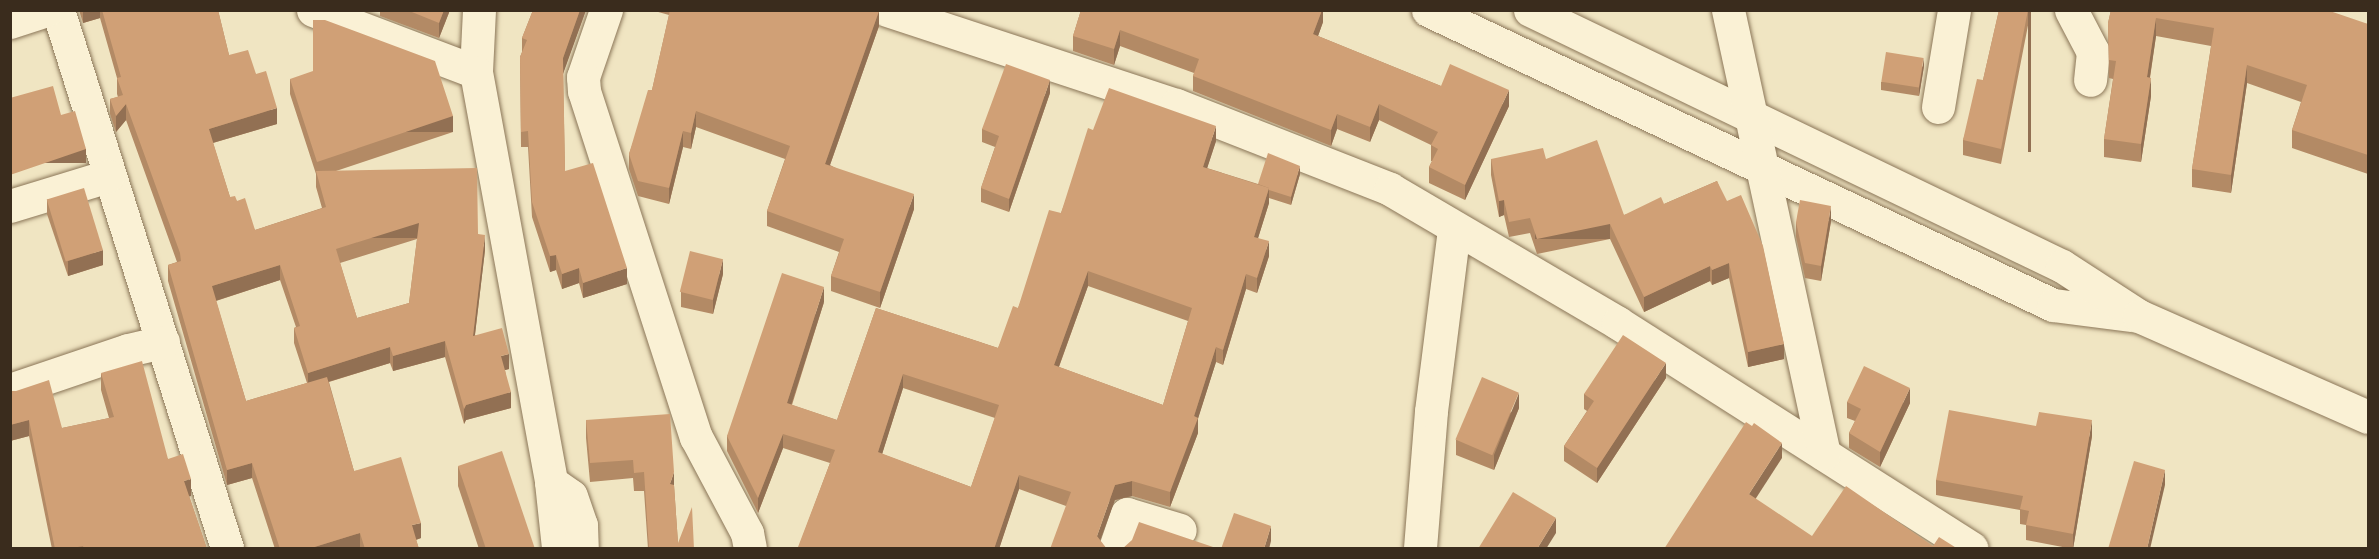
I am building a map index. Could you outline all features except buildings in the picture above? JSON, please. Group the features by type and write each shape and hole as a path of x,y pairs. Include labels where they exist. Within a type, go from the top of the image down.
{"street":[{"path":"10,22 47,10"},
{"path":"57,10 227,549"},
{"path":"313,10 476,72"},
{"path":"479,10 476,72 551,482 558,549"},
{"path":"606,10 583,77 584,91 696,437 747,533 750,549"},
{"path":"887,10 1176,105 1390,189 1618,323 1971,549"},
{"path":"1428,10 1761,164 2052,305 2139,316"},
{"path":"1530,10 2062,266 2139,316 2368,417"},
{"path":"1728,10 1824,454"},
{"path":"1938,107 1954,10"},
{"path":"2071,10 2093,52 2090,81"},
{"path":"10,206 108,176"},
{"path":"1420,549 1431,411 1454,228"},
{"path":"10,390 128,350 163,342"},
{"path":"551,482 571,496 581,525 582,549"},
{"path":"1115,549 1127,514 1180,530"}]}
